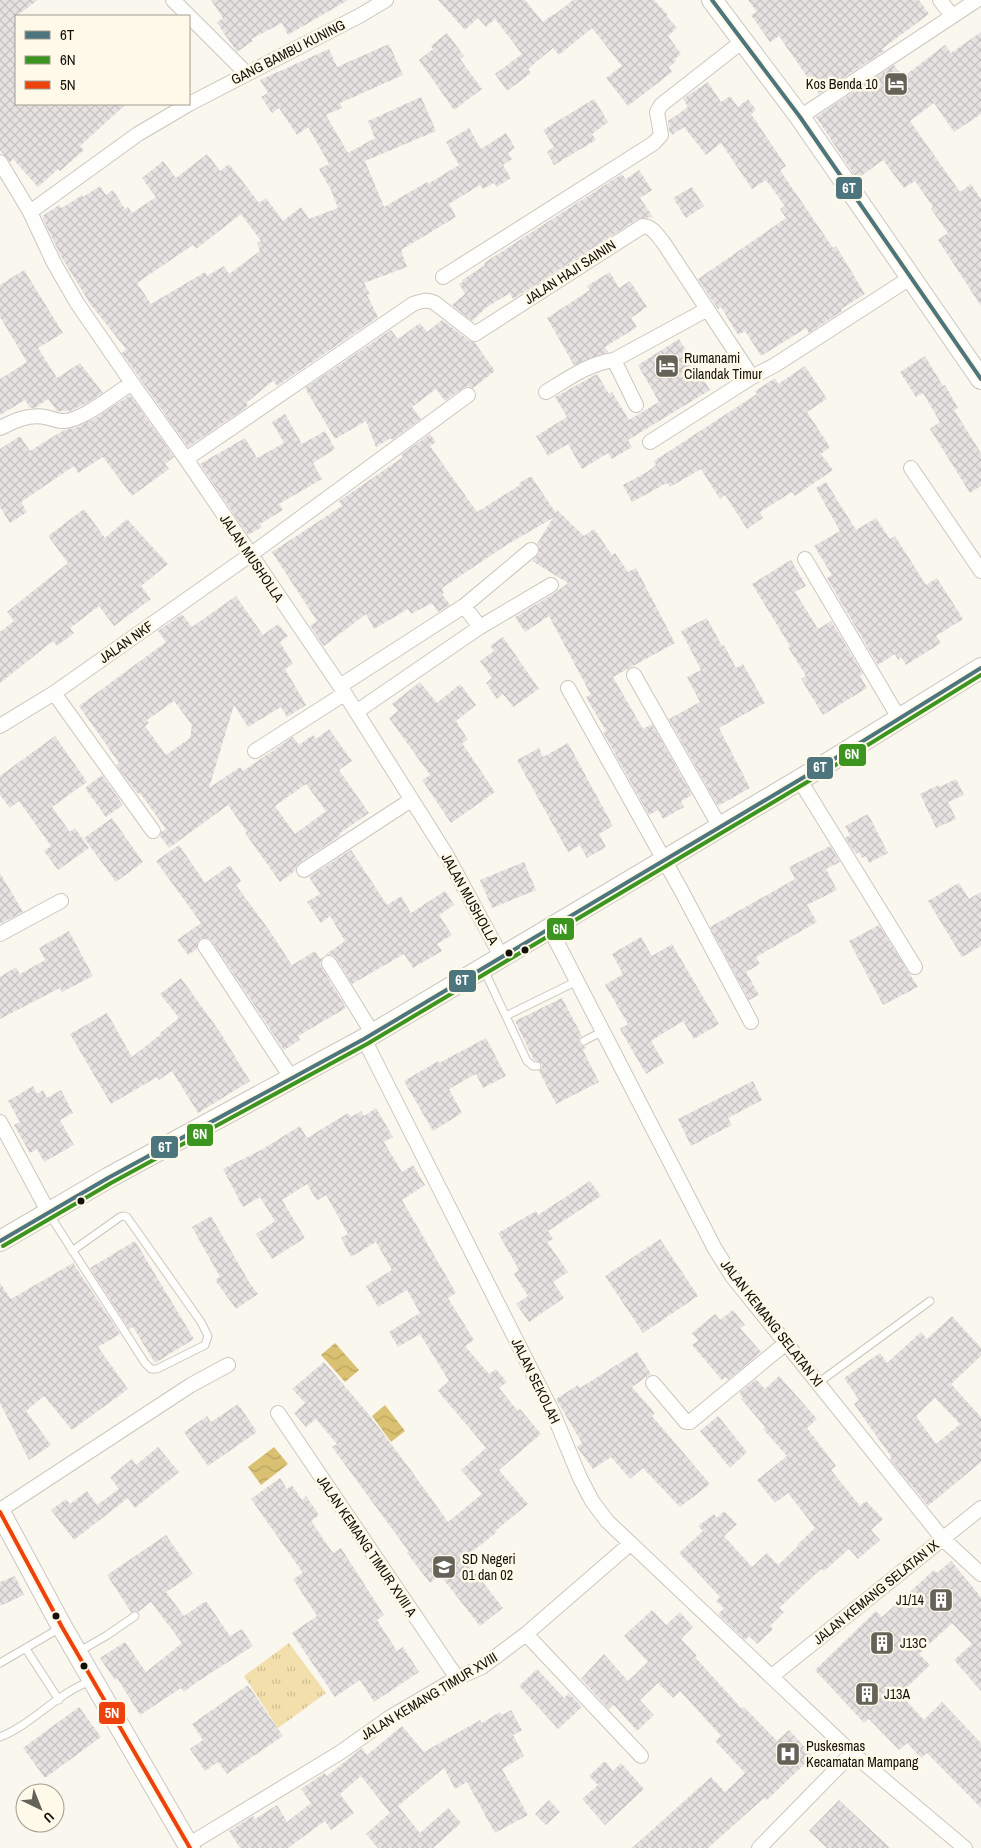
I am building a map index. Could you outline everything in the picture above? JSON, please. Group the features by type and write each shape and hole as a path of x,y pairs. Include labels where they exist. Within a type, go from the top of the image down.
{"street":[{"path":"173,0 188,15"},
{"name":"GANG BAMBU KUNING","path":"190,103 361,16 386,0"},
{"path":"712,0 744,40 800,118 981,379"},
{"path":"940,0 952,16"},
{"path":"800,118 977,0"},
{"path":"190,17 246,74"},
{"path":"443,277 654,143 660,135 657,112 661,105 744,40"},
{"name":"GANG BAMBU KUNING","path":"30,212 138,134 187,105"},
{"name":"JALAN MUSHOLLA","path":"1,168 30,212 54,263 77,303 186,458 356,712 446,854 501,956"},
{"name":"JALAN HAJI SAININ","path":"186,458 413,304 429,300 474,334 643,226 653,230 660,238 752,377"},
{"path":"650,442 752,377 775,366 910,278"},
{"path":"546,392 595,364 614,360 706,310"},
{"path":"614,360 636,405"},
{"path":"0,428 22,418 35,416 63,421 69,420 87,412 132,383"},
{"name":"JALAN NKF","path":"0,726 54,692 250,555 468,395"},
{"path":"911,468 981,570"},
{"path":"255,751 464,606 532,550"},
{"path":"805,559 899,718"},
{"path":"356,712 480,627 551,585"},
{"path":"464,606 480,627"},
{"path":"0,1241 108,1178 292,1079 484,969 501,956 799,780 981,668"},
{"path":"634,675 720,826"},
{"path":"568,688 751,1022"},
{"path":"54,692 153,832"},
{"path":"799,780 915,967"},
{"path":"304,870 411,800"},
{"path":"0,934 61,901"},
{"name":"JALAN KEMANG SELATAN XI","path":"549,927 715,1249 732,1276 942,1538 981,1574"},
{"path":"205,946 292,1079"},
{"name":"JALAN SEKOLAH","path":"329,963 368,1036 553,1413 580,1478 592,1500 607,1521 852,1753 966,1848"},
{"path":"0,1122 49,1213"},
{"path":"653,1383 686,1422 690,1422 786,1343"},
{"path":"189,1846 62,1627 0,1511 191,1385 228,1365"},
{"name":"JALAN KEMANG TIMUR XVIII A","path":"278,1413 457,1678"},
{"name":"JALAN KEMANG SELATAN IX","path":"772,1676 981,1508"},
{"name":"JALAN KEMANG TIMUR XVIII","path":"189,1846 342,1752 389,1718 457,1678 482,1667 526,1634 630,1544"},
{"path":"526,1634 641,1756"},
{"path":"759,1848 852,1753"}],"lane":[{"path":"484,969 527,1061 533,1066 537,1066"},
{"path":"506,1016 577,981"},
{"path":"584,1041 603,1032"},
{"path":"49,1213 72,1251 151,1369 157,1369 205,1345 208,1336 201,1322 127,1218 120,1217 72,1251"},
{"path":"818,1383 930,1301"},
{"path":"77,1653 135,1616"},
{"path":"0,1663 62,1627"},
{"path":"26,1649 59,1700"},
{"path":"0,1737 14,1731 59,1700 93,1680"}],"green space":[{"path":"289,1643 326,1693 278,1728 244,1676"}],"water":[{"path":"335,1343 359,1370 345,1382 321,1355"},
{"path":"385,1405 405,1431 391,1442 372,1416"},
{"path":"274,1447 288,1464 261,1485 248,1467"}],"building":[{"path":"0,0 38,0 15,15 15,105 125,105 80,146 84,150 38,187 13,159 10,162 0,150"},
{"path":"211,0 348,0 288,35 282,23 251,39 253,41 237,52 217,23 223,18"},
{"path":"438,0 525,0 543,22 573,0 654,0 677,28 668,36 681,54 669,67 672,72 628,106 606,78 622,66 592,28 559,55 553,48 528,69 531,73 507,91 495,74 522,54 495,19 486,27 478,18 465,30"},
{"path":"748,0 919,0 929,14 882,49 884,51 819,94 779,36 770,42 751,15 757,12"},
{"path":"981,32 981,114 954,132 934,103 910,121 960,192 971,184 981,199 981,306 938,240 948,233 915,181 904,188 883,160 857,179 816,117 894,65 903,77 945,45 951,53"},
{"path":"447,33 464,56 460,59 482,89 454,110 419,60 433,49 431,46"},
{"path":"389,44 403,75 340,103 342,108 326,115 348,153 375,138 368,121 421,97 436,131 365,161 384,207 459,165 446,142 469,128 481,149 506,133 515,148 508,153 512,159 503,165 511,178 497,187 494,183 483,189 480,185 449,204 456,217 401,250 407,267 364,283 370,294 367,295 378,317 277,386 273,381 246,403 248,405 244,409 188,447 122,353 126,349 91,305 62,258 43,219 44,215 59,205 62,208 100,186 106,195 113,190 125,209 128,207 132,213 156,197 142,178 163,161 176,178 207,154 220,171 229,164 259,203 266,198 283,221 301,207 309,219 338,208 331,190 319,169 329,164 308,127 297,135 279,108 272,113 261,97 268,93 260,80 329,49 337,67","holes":["241,214 261,241 257,243 260,251 229,274 224,266 207,276 205,272 151,304 137,283 193,245 196,249"]},
{"path":"708,82 721,102 730,96 738,107 748,99 756,110 751,114 786,166 780,170 833,248 836,246 865,294 809,333 806,328 761,356 745,331 738,335 721,307 718,309 698,279 786,218 780,209 785,206 766,180 752,189 721,143 706,155 684,127 672,135 669,130 668,121 688,107 683,99"},
{"path":"594,99 608,122 592,134 596,140 554,165 547,152 554,147 543,130"},
{"path":"639,170 652,190 640,198 653,217 638,219 513,299 510,293 487,307 472,321 452,305 465,294 459,284 463,282 462,280 485,265 484,263 622,174 626,179"},
{"path":"692,187 704,206 686,218 673,198"},
{"path":"24,270 63,333 38,348 57,378 80,363 103,393 70,411 57,411 48,399 35,408 30,408 25,400 0,415 0,379 27,362 0,317 0,285"},
{"path":"610,272 619,288 630,281 647,307 631,318 637,327 605,347 608,352 574,365 547,318 590,290 587,286"},
{"path":"442,320 475,343 495,371 473,388 468,386 463,388 445,401 436,389 412,407 421,419 392,440 391,438 376,447 366,421 335,439 305,388 391,330 398,339 420,323 427,332"},
{"path":"679,339 710,390 628,440 632,447 612,459 608,453 582,469 568,444 548,456 536,436 567,417 555,397 597,374 609,394 612,392 629,420 659,402 638,365"},
{"path":"925,356 943,386 945,385 958,408 954,410 981,453 981,486 970,493 930,429 940,422 923,393 916,397 900,372"},
{"path":"805,366 827,399 807,412 830,447 821,454 833,470 795,496 792,492 760,512 763,518 747,529 725,495 720,499 701,469 670,487 667,483 632,502 623,485 647,472 656,465 654,461 757,394 755,391 775,378 778,384"},
{"path":"130,395 174,457 165,464 169,469 132,496 103,457 78,473 74,466 21,502 27,512 10,523 0,507 0,449 20,436 30,451 64,430 75,428 94,419"},
{"path":"285,414 302,444 325,431 335,449 313,463 322,479 279,504 283,510 260,524 262,527 248,535 200,464 245,438 257,458 284,443 272,422"},
{"path":"430,434 436,442 430,446 477,512 531,476 556,513 557,510 584,536 594,529 612,555 615,553 628,572 636,568 675,643 613,677 643,729 652,724 692,795 681,801 684,807 663,819 658,810 649,815 603,732 606,731 586,697 591,695 549,616 525,632 515,617 568,583 532,561 539,553 537,544 553,518 508,544 442,588 444,593 442,594 450,605 438,612 432,603 411,614 408,609 374,629 366,614 324,646 310,626 317,621 272,552 342,506 339,501 403,457 401,455"},
{"path":"826,482 856,530 876,518 890,539 895,536 926,585 937,578 963,619 936,636 941,643 906,665 901,657 898,660 895,654 878,665 827,578 832,575 814,546 840,531 816,488"},
{"path":"84,509 105,538 127,519 168,564 141,586 151,599 114,626 99,606 70,628 74,633 57,646 53,641 0,683 0,632 14,621 7,612 68,563 48,536"},
{"path":"791,560 806,586 795,592 818,629 831,621 863,674 860,676 867,688 823,715 801,679 806,676 788,647 790,646 752,584"},
{"path":"236,596 263,635 278,624 288,636 280,642 293,664 285,669 306,705 287,717 281,707 248,727 234,705 209,788 240,767 243,771 293,737 299,745 313,735 316,739 329,729 352,761 339,770 369,813 340,833 341,835 299,863 295,871 280,882 245,833 247,832 228,805 169,848 160,836 161,832 166,829 140,793 138,794 116,765 119,763 79,706 166,642 158,631 182,614 192,627","holes":["174,701 192,725 190,738 166,755 145,726 149,723 147,720","306,784 326,811 295,834 275,806"]},
{"path":"707,618 736,668 743,664 765,703 719,728 750,788 718,806 669,719 700,702 687,677 701,670 681,631"},
{"path":"503,637 539,689 513,707 503,694 497,699 486,683 492,678 480,661 494,651 490,646"},
{"path":"420,682 437,703 460,684 476,705 456,721 468,740 462,743 495,792 451,823 422,780 430,775 389,718 398,711 392,704"},
{"path":"55,736 87,782 52,807 70,832 75,828 89,848 58,870 44,851 51,846 19,801 10,808 0,795 0,776"},
{"path":"568,743 613,826 599,834 606,847 587,858 580,845 568,852 517,760 539,748 543,757"},
{"path":"102,775 123,805 106,817 85,788"},
{"path":"956,779 964,795 948,802 956,819 936,828 920,794"},
{"path":"868,814 888,853 869,863 866,856 862,858 859,852 856,854 845,838 850,835 845,826"},
{"path":"112,818 143,862 116,882 84,838"},
{"path":"179,845 205,883 230,865 241,881 236,885 292,965 315,951 320,959 323,957 320,963 322,968 346,1008 298,1036 300,1040 284,1050 212,941 208,938 201,938 197,943 197,949 188,955 177,940 201,923 156,861"},
{"path":"830,846 840,862 826,869 837,890 807,905 817,922 756,957 760,964 746,972 759,995 749,1000 710,927 795,879 789,867"},
{"path":"351,850 387,905 401,896 411,913 445,891 454,905 439,915 452,935 437,944 442,951 413,968 404,954 352,984 336,958 333,955 325,955 345,941 330,916 321,923 307,902 320,894 309,877"},
{"path":"524,862 536,890 492,908 480,880"},
{"path":"0,873 23,912 0,924"},
{"path":"959,883 969,899 981,892 981,946 962,957 928,901"},
{"path":"879,925 918,987 883,1005 849,941"},
{"path":"69,931 93,976 62,992 60,988 0,1019 0,977 16,967 20,974 45,960 39,948"},
{"path":"641,937 652,956 672,944 719,1024 694,1039 683,1021 651,1041 664,1063 646,1074 620,1029 628,1024 605,985 623,974 612,954"},
{"path":"181,978 220,1032 250,1081 198,1113 172,1071 159,1080 157,1077 111,1104 70,1034 107,1013 132,1057 179,1018 160,994"},
{"path":"562,998 582,1036 579,1039 579,1043 587,1048 583,1050 599,1082 556,1104 539,1071 542,1068 542,1064 534,1060 515,1021"},
{"path":"486,1038 506,1076 483,1088 476,1074 449,1089 462,1113 433,1131 404,1081 438,1061 439,1063"},
{"path":"753,1081 762,1100 728,1118 732,1125 691,1146 678,1119"},
{"path":"33,1086 37,1094 43,1090 47,1098 61,1090 73,1113 60,1120 74,1145 44,1162 37,1149 30,1153 14,1125 20,1122 8,1101"},
{"path":"376,1108 393,1137 384,1142 402,1172 413,1165 425,1185 402,1200 456,1293 448,1298 474,1340 465,1346 489,1374 496,1369 507,1382 499,1388 541,1434 499,1470 528,1504 464,1558 503,1608 480,1626 440,1575 430,1583 332,1447 337,1444 316,1419 306,1427 294,1413 305,1403 292,1389 324,1362 366,1411 448,1522 482,1494 461,1470 486,1448 438,1391 449,1381 420,1334 398,1347 389,1332 420,1313 407,1290 378,1307 366,1286 392,1270 376,1242 351,1257 341,1238 348,1234 326,1195 317,1201 307,1184 282,1200 305,1238 272,1259 256,1234 275,1221 260,1197 243,1207 223,1169 261,1150 300,1126 307,1138 348,1113 351,1117 361,1111 364,1116"},
{"path":"590,1181 601,1196 548,1231 553,1239 547,1242 568,1272 553,1282 564,1298 529,1322 516,1304 528,1296 514,1274 519,1270 498,1233 536,1211 538,1215"},
{"path":"211,1216 249,1282 258,1294 236,1309 215,1280 220,1277 192,1227"},
{"path":"660,1239 698,1296 643,1333 605,1276"},
{"path":"135,1241 194,1339 155,1363 133,1327 129,1329 90,1268"},
{"path":"73,1263 120,1334 98,1347 128,1389 72,1430 44,1396 26,1411 51,1445 29,1460 0,1403 0,1283 11,1299"},
{"path":"733,1310 745,1325 740,1328 761,1352 728,1380 726,1377 722,1380 692,1345 698,1340 692,1333 715,1314 720,1320"},
{"path":"952,1316 981,1348 981,1356 951,1384 981,1417 981,1462 928,1506 890,1459 892,1458 854,1404 859,1400 844,1378 880,1353 887,1363 921,1332 927,1339","holes":["935,1398 960,1424 936,1444 916,1416"]},
{"path":"637,1352 651,1374 632,1387 655,1413 652,1416 710,1484 680,1507 643,1468 630,1479 611,1457 593,1469 577,1447 582,1443 556,1399 578,1385 580,1388"},
{"path":"779,1376 817,1419 807,1428 836,1466 831,1470 860,1506 866,1501 883,1519 871,1530 880,1540 858,1559 849,1549 824,1571 821,1569 779,1608 784,1612 770,1626 773,1629 757,1644 749,1636 745,1640 718,1614 724,1608 716,1601 720,1597 679,1553 703,1531 698,1526 714,1514 717,1518 724,1511 737,1524 724,1536 752,1567 767,1553 778,1565 815,1528 788,1493 775,1503 757,1480 787,1456 763,1429 765,1427 741,1399 743,1398 739,1393 756,1379 765,1389"},
{"path":"238,1404 257,1432 208,1466 184,1432 207,1416 211,1422"},
{"path":"718,1416 747,1452 730,1468 700,1431"},
{"path":"158,1447 179,1472 135,1508 128,1498 74,1540 51,1510 66,1499 70,1504 87,1491 97,1505 119,1489 110,1477 132,1459 136,1465"},
{"path":"280,1478 287,1489 292,1485 302,1500 306,1496 319,1515 311,1521 333,1553 341,1548 384,1615 377,1620 397,1651 403,1647 419,1672 374,1702 360,1680 335,1697 292,1633 317,1616 293,1579 303,1573 251,1499"},
{"path":"166,1535 193,1574 166,1592 184,1616 206,1601 230,1636 242,1629 253,1646 184,1692 181,1688 140,1715 117,1678 115,1680 100,1658 125,1642 146,1672 182,1643 151,1602 138,1612 131,1612 107,1575"},
{"path":"951,1561 981,1597 981,1691 954,1660 972,1644 952,1623 919,1654 930,1665 900,1694 924,1720 942,1702 981,1743 981,1808 927,1753 921,1758 907,1743 899,1750 869,1719 864,1723 815,1670 876,1611 882,1617 934,1570 937,1573"},
{"path":"15,1576 24,1595 0,1606 0,1582"},
{"path":"652,1610 666,1625 680,1612 693,1627 681,1639 742,1709 744,1707 777,1741 789,1730 813,1756 767,1800 764,1798 708,1848 632,1848 711,1777 725,1792 745,1773 715,1741 721,1736 680,1691 673,1698 658,1683 640,1700 654,1715 637,1731 614,1705 609,1709 581,1679 604,1654 628,1681 648,1662 624,1636"},
{"path":"537,1669 564,1698 569,1693 582,1707 558,1729 519,1686"},
{"path":"248,1685 283,1736 227,1774 218,1762 205,1771 190,1749 203,1740 192,1724"},
{"path":"79,1707 101,1737 45,1778 23,1748"},
{"path":"511,1710 522,1730 513,1735 524,1756 502,1769 528,1815 495,1833 467,1782 455,1789 444,1768 398,1806 420,1833 448,1808 461,1823 433,1848 378,1848 366,1834 390,1813 361,1776 340,1794 354,1813 331,1830 325,1821 288,1848 240,1848 229,1831 253,1816 255,1819 277,1805 287,1822 311,1803 301,1789 324,1773 327,1776 362,1748 367,1755 402,1726 424,1752 480,1720 482,1723 500,1712 502,1715"},
{"path":"605,1761 613,1771 621,1763 644,1789 605,1825 582,1799 598,1785 589,1776"},
{"path":"549,1800 560,1812 546,1825 535,1814"},
{"path":"839,1800 890,1848 827,1848 809,1831"}],"transit line":[{"name":"6T","path":"712,0 800,117 981,379"},
{"name":"6T","path":"0,1241 108,1178 364,1039 826,764 981,668"},
{"name":"6N","path":"3,1246 111,1183 367,1044 829,769 981,675"},
{"name":"5N","path":"0,1512 62,1627 190,1848"}],"place":[{"name":"Kos Benda 10","path":"896,84"},
{"name":"Rumanami Cilandak Timur","path":"667,366"},
{"name":"SD Negeri 01 dan 02","path":"444,1567"},
{"name":"J1/14","path":"941,1600"},
{"name":"J13C","path":"882,1643"},
{"name":"J13A","path":"867,1694"},
{"name":"Puskesmas Kecamatan Mampang","path":"788,1754"}]}
